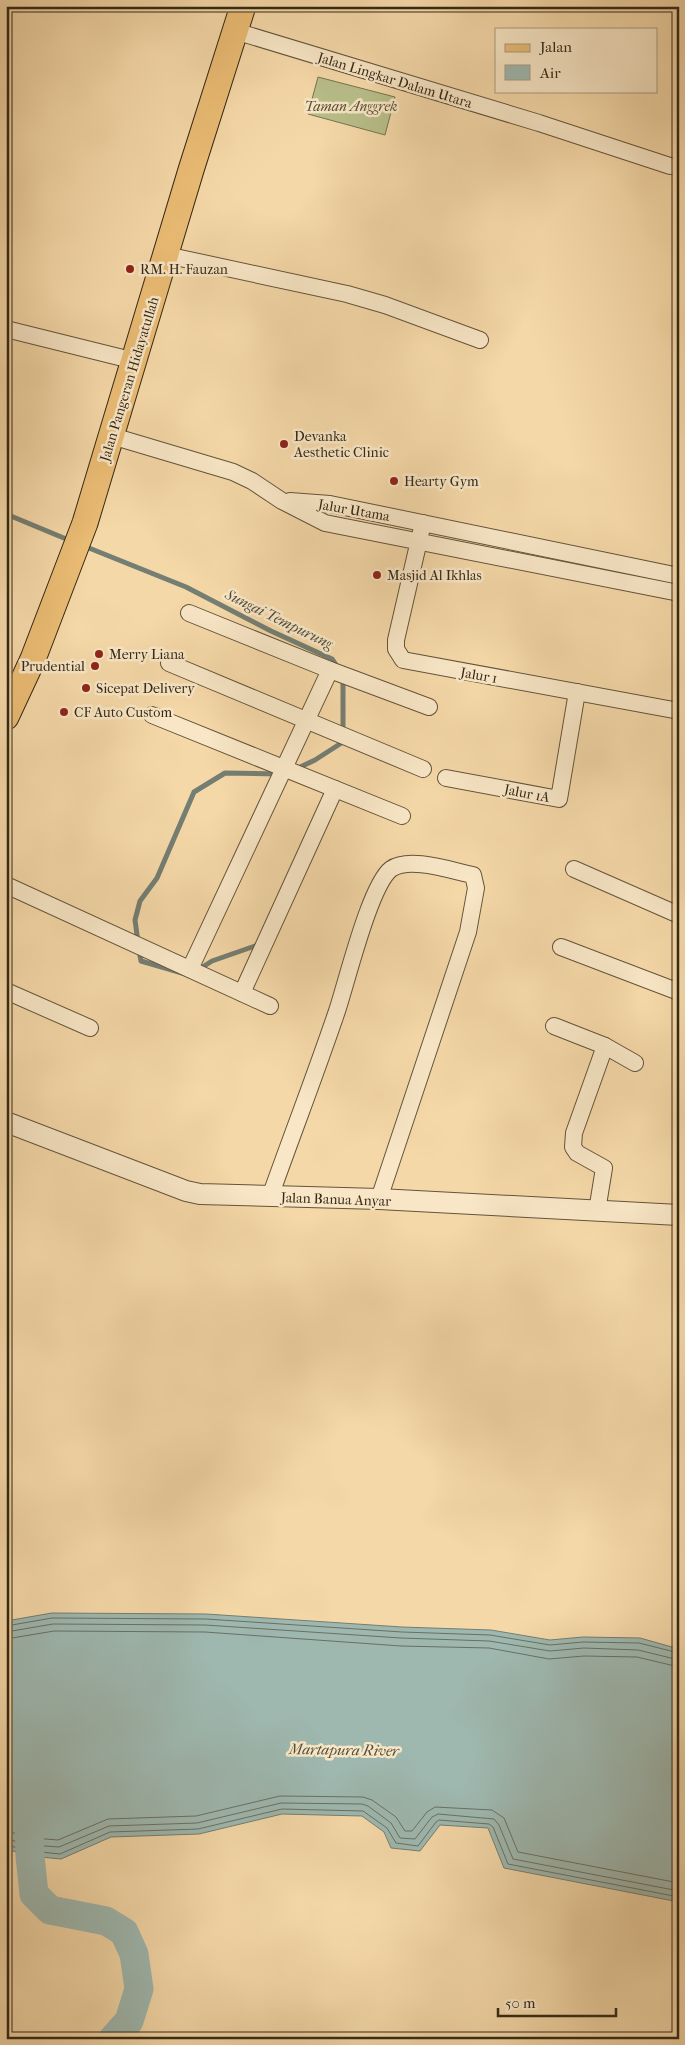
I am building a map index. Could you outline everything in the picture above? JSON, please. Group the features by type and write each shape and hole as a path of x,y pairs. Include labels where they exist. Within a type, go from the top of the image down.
{"main road":[{"name":"Jalan Pangeran Hidayatullah","path":"6,717 33,659 85,523 243,6"}],"street":[{"name":"Jalan Lingkar Dalam Utara","path":"235,31 670,166"},
{"path":"166,255 347,294 384,305 480,340"},
{"path":"6,329 134,360"},
{"path":"112,436 233,472 252,481 282,501"},
{"name":"Jalur Utama","path":"282,501 330,504 423,523 592,567 679,593"},
{"name":"Jalur Utama","path":"282,501 325,523 592,567 679,576"},
{"path":"420,540 423,523"},
{"name":"Jalur 1","path":"420,540 396,640 396,649 403,660 679,711"},
{"path":"189,613 330,670 429,707"},
{"path":"169,663 422,769"},
{"path":"190,969 330,670"},
{"name":"Jalur 1A","path":"446,778 559,799 577,692"},
{"path":"152,715 402,816"},
{"path":"242,993 335,789"},
{"path":"270,1197 337,1010 375,893 391,870 402,865 416,864 473,875 476,888 468,932 379,1199"},
{"path":"574,868 679,914"},
{"path":"6,885 270,1006"},
{"path":"561,947 679,992"},
{"path":"6,991 90,1028"},
{"path":"554,1026 605,1046 635,1064"},
{"path":"597,1211 604,1168 577,1153 572,1142 605,1046"},
{"name":"Jalan Banua Anyar","path":"6,1122 186,1190 218,1196 379,1199 679,1215"}],"green space":[{"name":"Taman Anggrek","path":"318,77 395,97 385,135 308,114"}],"water":[{"name":"Martapura River","path":"52,1613 206,1614 402,1627 491,1630 550,1640 583,1637 640,1638 679,1649 679,1902 504,1868 488,1828 440,1825 420,1851 391,1848 384,1832 362,1816 282,1814 199,1834 111,1837 61,1859 30,1856 6,1849 6,1621"}],"waterway":[{"name":"Sungai Tempurung","path":"6,514 71,541"},
{"name":"Sungai Tempurung","path":"84,546 186,587 271,631 332,659 338,668"},
{"name":"Sungai Tempurung","path":"296,769 315,760 343,742 343,678"},
{"name":"Sungai Tempurung","path":"138,942 135,920 140,901 157,878 194,792 225,773 279,774"},
{"name":"Sungai Tempurung","path":"198,970 212,961 255,946"},
{"name":"Sungai Tempurung","path":"139,950 141,961 189,975"},
{"path":"29,1817 30,1856 34,1894 50,1910 106,1921 124,1932 134,1954 139,1989 129,2021 113,2039"}],"place":[{"name":"RM. H. Fauzan","path":"130,269"},
{"name":"Devanka Aesthetic Clinic","path":"284,444"},
{"name":"Hearty Gym","path":"394,481"},
{"name":"Masjid Al Ikhlas","path":"377,575"},
{"name":"Merry Liana","path":"99,654"},
{"name":"Prudential","path":"95,666"},
{"name":"Sicepat Delivery","path":"86,688"},
{"name":"CF Auto Custom","path":"64,712"}]}
